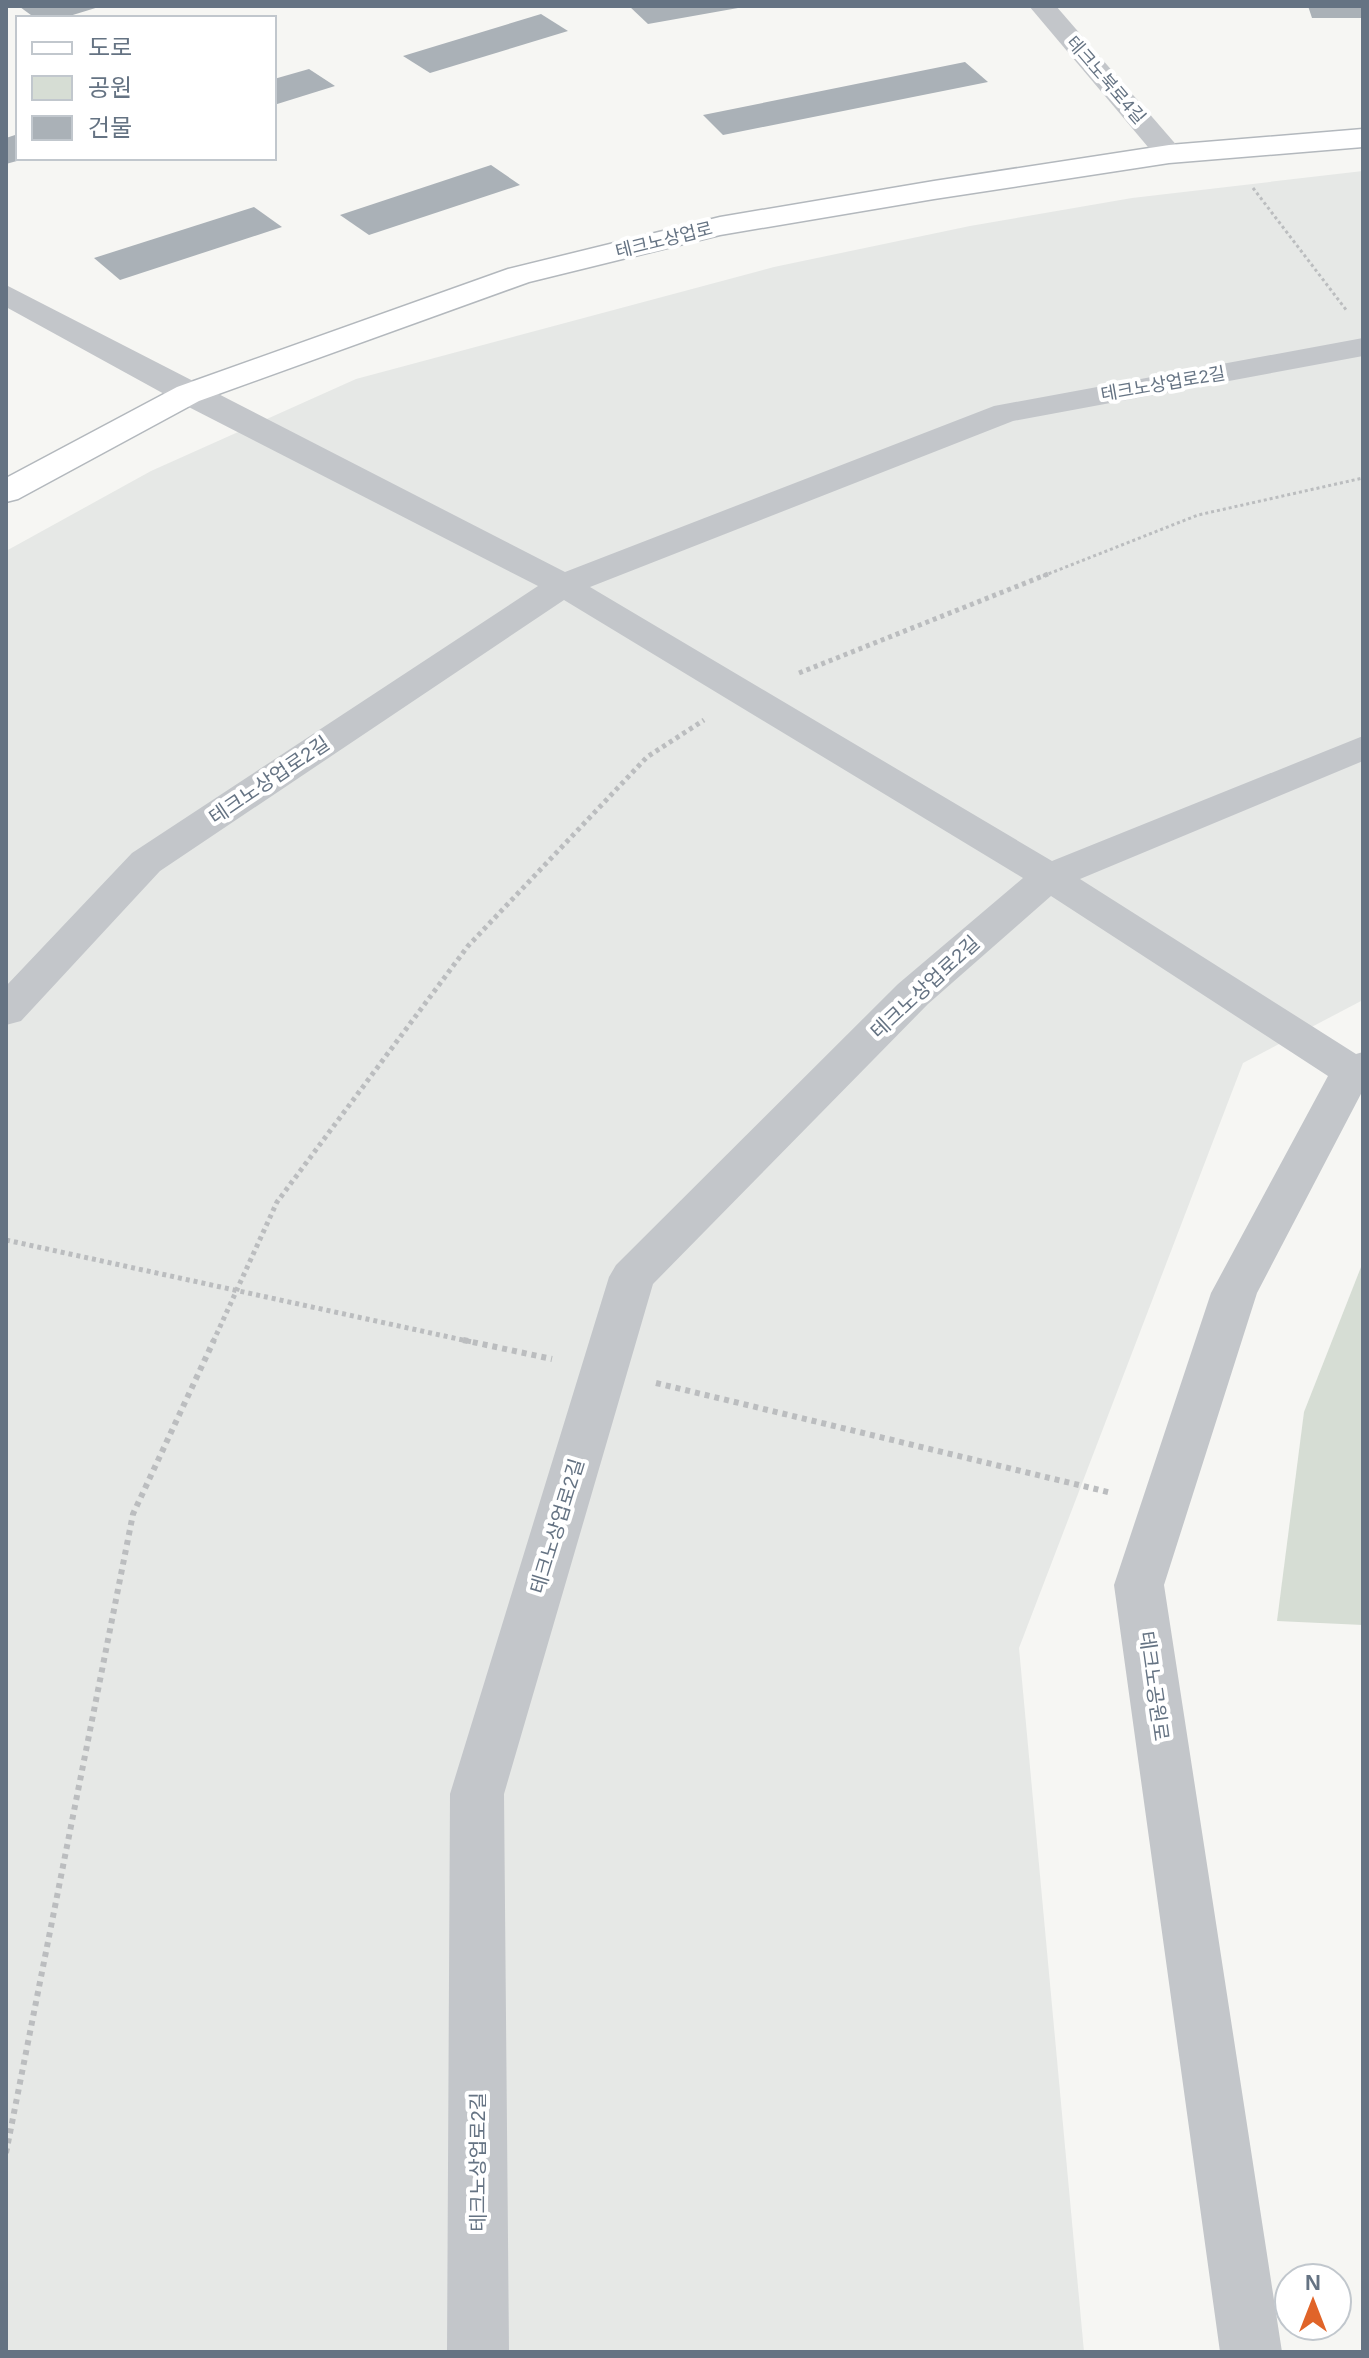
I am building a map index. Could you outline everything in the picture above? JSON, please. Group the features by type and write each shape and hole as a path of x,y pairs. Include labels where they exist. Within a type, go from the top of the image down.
{"street":[{"name":"테크노북로4길","path":"1042,6 1169,154"},
{"name":"테크노상업로","path":"6,492 188,394 519,275 720,226 1169,154 1363,138"},
{"path":"6,294 188,394 563,585 1049,877 1358,1068"},
{"name":"테크노상업로2길","path":"6,1011 146,862 563,585 1005,413 1358,333"},
{"name":"테크노상업로2길","path":"478,2352 477,1794 632,1277 913,994 1049,877 1363,747"},
{"name":"테크노공원로","path":"1251,2352 1139,1585 1234,1293 1358,1068"}],"path":[{"path":"1223,149 1358,333"},
{"path":"6,2153 133,1514 277,1202 468,946 647,757 745,694 1198,515 1363,478"}],"shaded area":[{"path":"1363,171 1363,1000 1243,1063 1019,1648 1084,2352 6,2352 6,551 151,471 356,379 774,267 970,226 1132,198"}],"green space":[{"path":"1363,1262 1363,1625 1277,1621 1304,1412"}],"building":[{"path":"102,6 70,16 32,16 20,7"},
{"path":"629,6 738,6 738,8 648,24"},
{"path":"1308,6 1363,6 1363,18 1312,18"},
{"path":"541,14 568,31 430,73 403,56"},
{"path":"965,62 988,82 723,135 703,115"},
{"path":"309,69 335,86 276,104 276,78"},
{"path":"16,135 16,160 20,160 6,164 6,138"},
{"path":"491,165 520,185 369,235 340,215"},
{"path":"254,207 282,227 120,280 94,258"}]}
